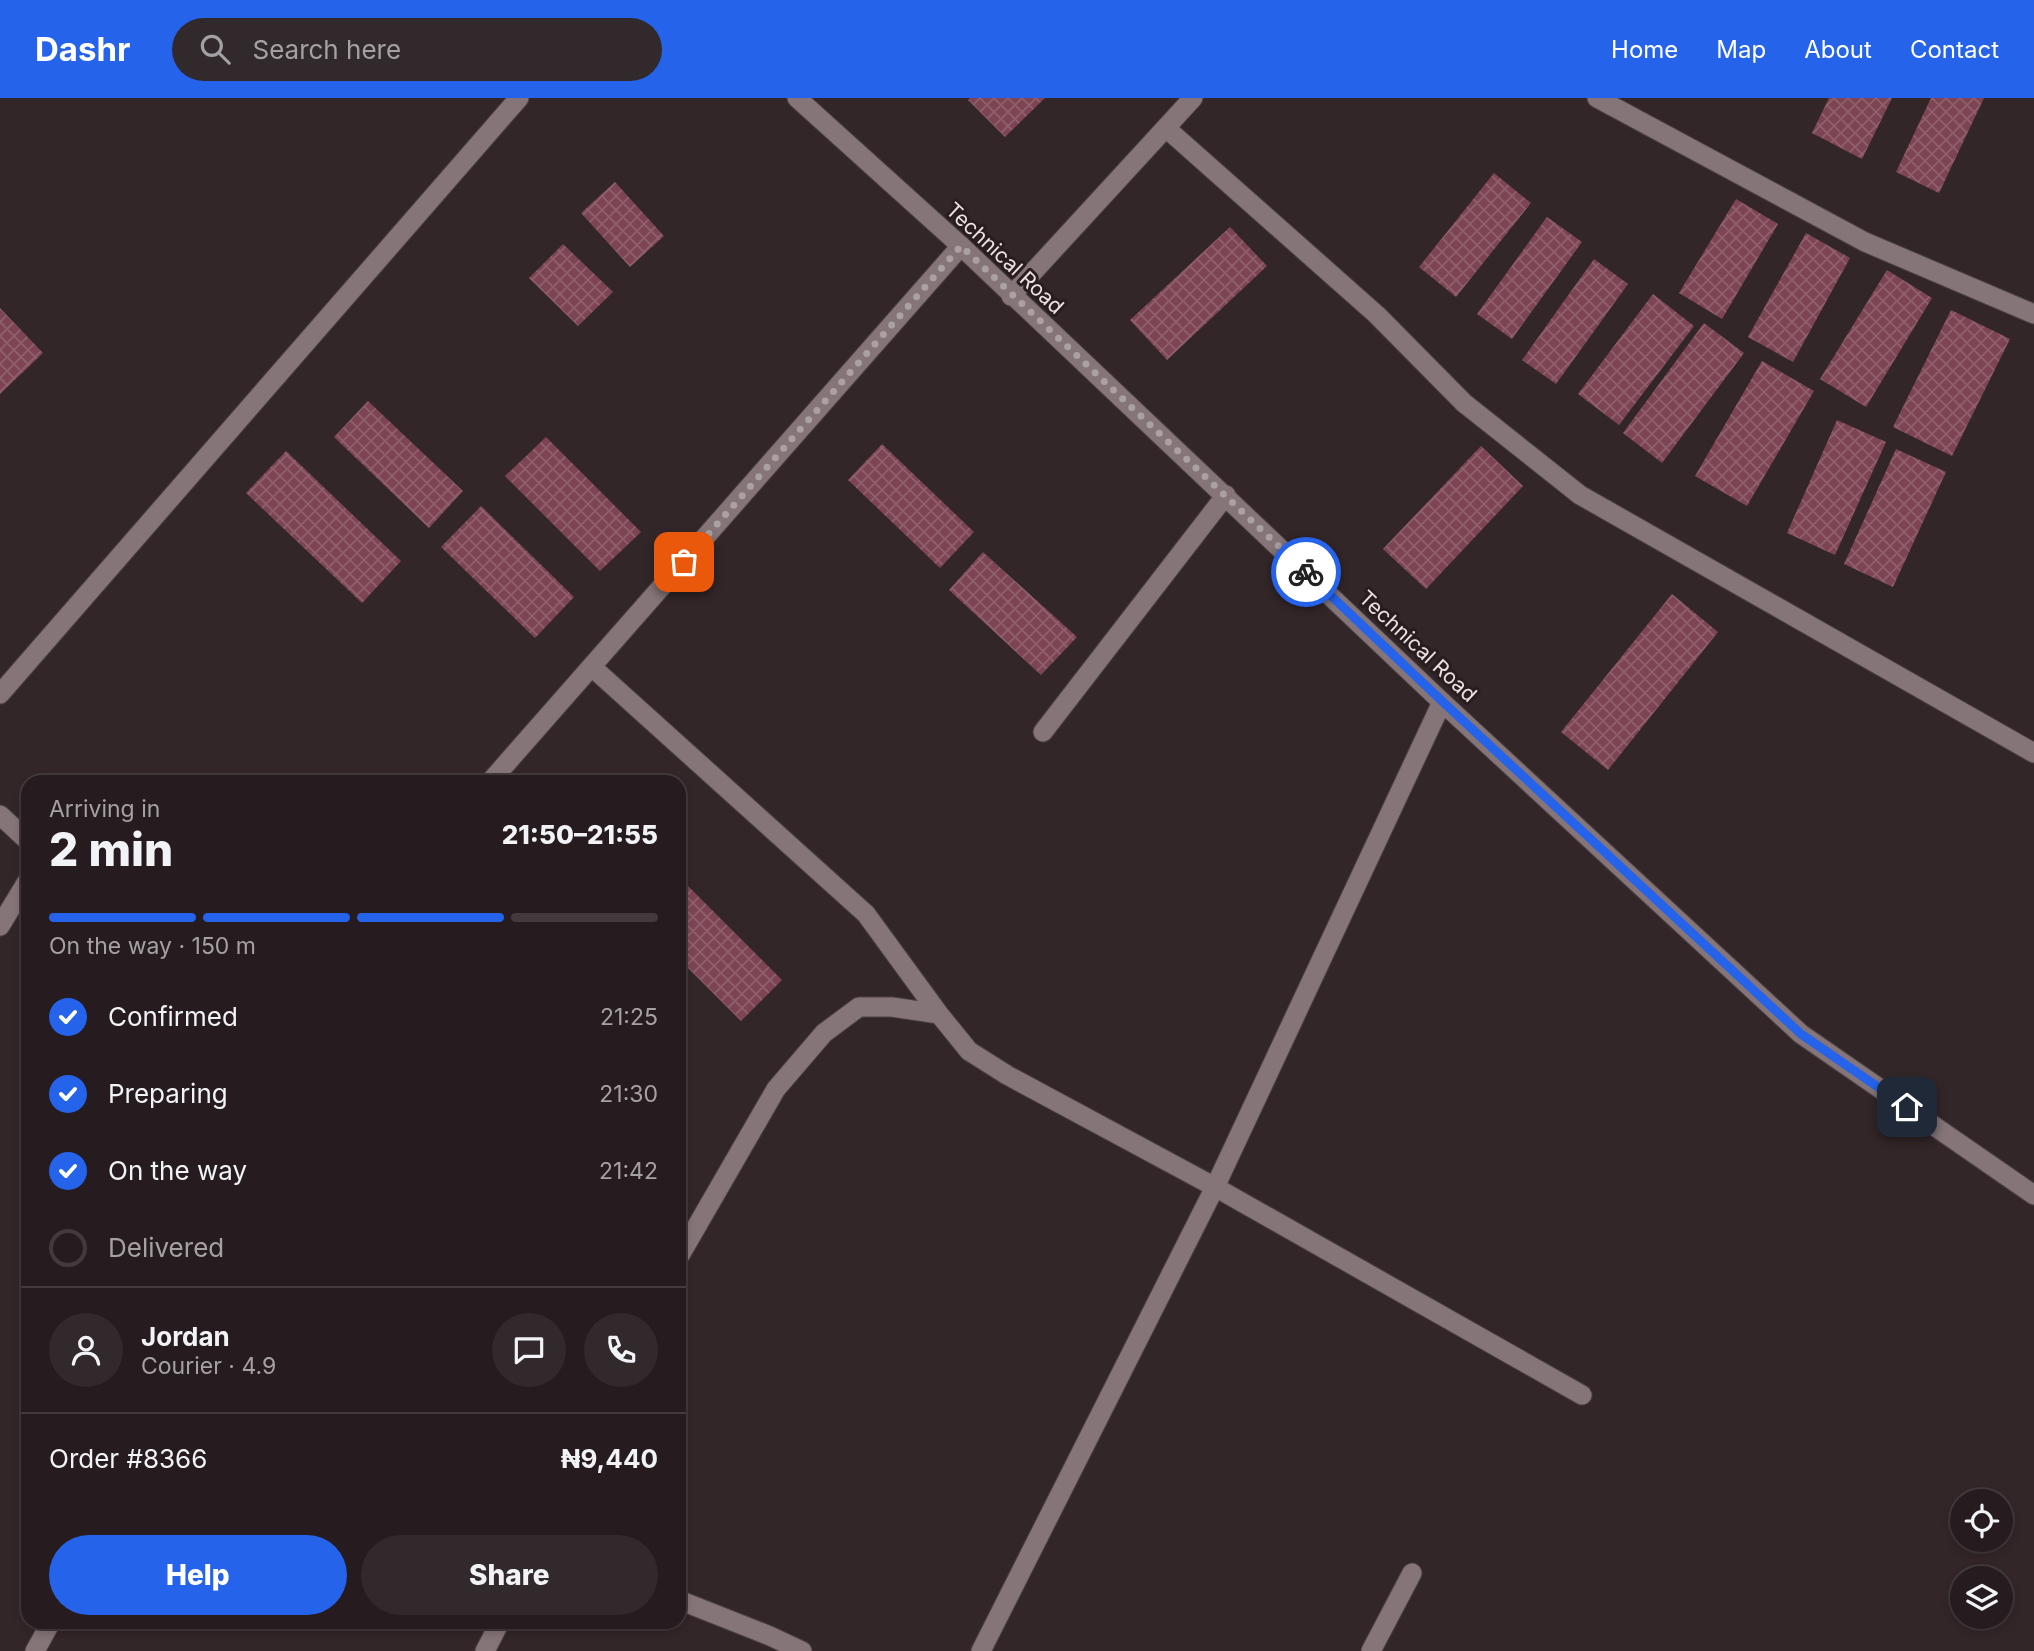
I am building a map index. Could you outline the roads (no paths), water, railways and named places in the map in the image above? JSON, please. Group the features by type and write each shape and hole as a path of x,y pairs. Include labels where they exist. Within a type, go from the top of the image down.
{"street":[{"path":"0,694 519,98"},
{"name":"Technical Road","path":"797,98 961,246 1443,702 1801,1034 2034,1195"},
{"path":"1011,296 1193,98"},
{"path":"1597,98 1865,242 2034,314"},
{"path":"1166,128 1377,315 1464,403 1580,495 2034,753"},
{"path":"496,775 961,246"},
{"path":"1043,732 1226,495"},
{"path":"592,667 866,914 969,1051 1007,1075 1215,1187 1582,1395"},
{"path":"981,1651 1215,1187 1443,702"},
{"path":"0,815 21,834"},
{"path":"0,926 21,892"},
{"path":"686,1245 776,1088 824,1033 859,1007 892,1007 939,1014"},
{"path":"1371,1651 1412,1573"},
{"path":"686,1604 765,1643 802,1651"},
{"path":"35,1651 47,1629"},
{"path":"485,1651 496,1629"}]}
